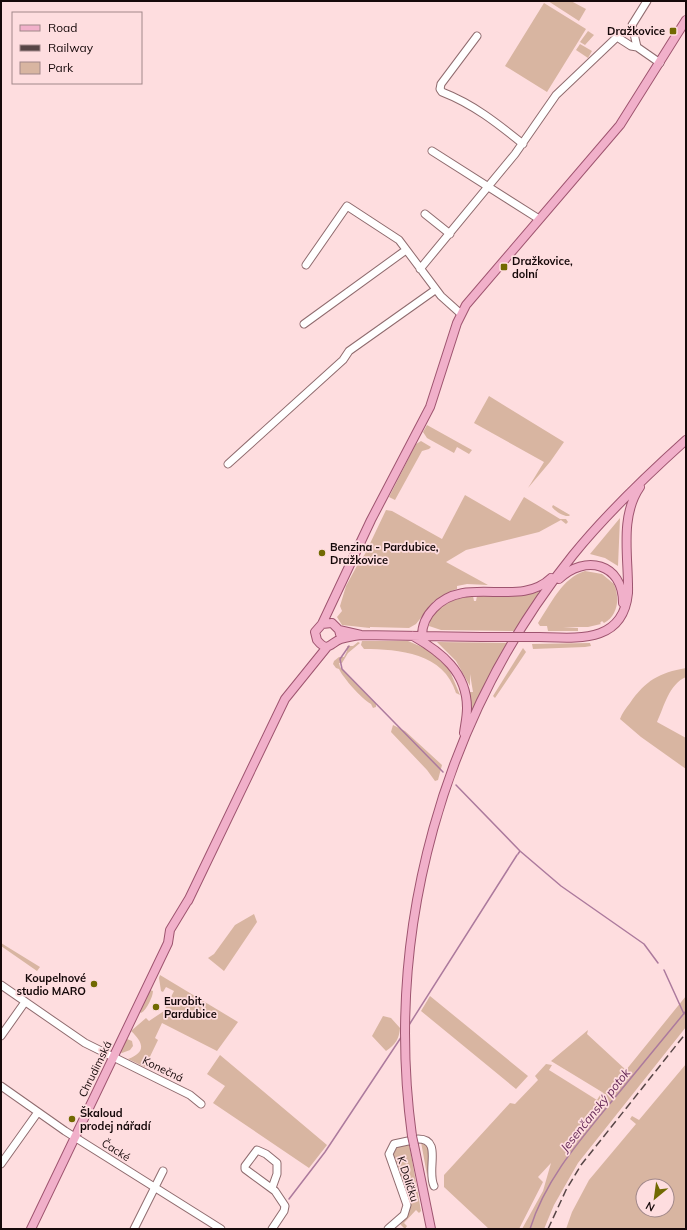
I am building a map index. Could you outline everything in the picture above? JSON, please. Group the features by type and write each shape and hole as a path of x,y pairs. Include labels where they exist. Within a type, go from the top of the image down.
{"main road":[{"path":"316,660 319,644 315,632 322,624 430,407 461,314 473,296 616,129 635,104 686,20"},
{"path":"431,1229 413,1140 407,1084 405,1024 409,954 419,887 439,808 464,739 496,671 544,594 568,562 607,516 686,440"},
{"path":"331,604 332,623 339,630 361,635 576,638 599,635 612,628 626,605 628,594 629,510 635,495 654,470"},
{"path":"422,636 423,625 428,615 438,604 448,597 467,592 531,590 544,585 568,562"},
{"path":"544,594 564,574 574,568 584,565 596,565 609,572 619,582 623,597 621,615"},
{"path":"322,624 332,623"},
{"path":"339,630 339,640"},
{"path":"168,943 173,936 190,897 285,699 328,647 339,640 361,635"},
{"path":"412,636 439,652 454,667 460,677 466,698 464,739"},
{"path":"319,644 328,647"},
{"name":"Chrudimská","path":"31,1229 168,943 170,930 190,897"}],"street":[{"path":"637,47 632,25 648,1"},
{"path":"477,36 441,84 440,89 442,92 463,100 484,113 523,144"},
{"path":"420,269 523,144 556,95 617,37 632,46 637,47 660,63"},
{"path":"432,152 539,219"},
{"path":"306,265 347,206 399,240 435,290 450,306 461,314"},
{"path":"425,214 450,234"},
{"path":"304,324 406,250"},
{"path":"228,464 343,360 349,351 435,290"},
{"name":"Konečná","path":"1,985 80,1040 190,1095 201,1104"},
{"path":"1,1036 25,1002"},
{"name":"Čacké","path":"1,1086 75,1137 221,1229"},
{"path":"1,1164 38,1112"},
{"name":"K Dolíčku","path":"388,1229 404,1215 407,1204 389,1154 394,1144 413,1140 426,1141 432,1147 430,1170 434,1186"},
{"path":"272,1188 278,1174 277,1163 266,1154 257,1150 245,1166 245,1169 272,1188 279,1196 285,1208 272,1229"},
{"path":"134,1229 163,1171"}],"green space":[{"path":"548,1 571,1 586,9 579,21"},
{"path":"544,3 586,29 547,92 505,66"},
{"path":"588,31 594,35 585,45 580,42"},
{"path":"580,44 592,51 588,58 576,50"},
{"path":"489,396 564,442 550,462 528,488 544,462 474,423"},
{"path":"427,425 472,450 469,454 457,447 454,453 427,438 423,432"},
{"path":"421,441 431,447 422,451 395,500 389,497 416,444"},
{"path":"465,495 510,521 524,497 560,519 566,519 568,522 566,524 561,520 539,532 466,550 446,562 488,585 467,584 457,586 457,589 434,601 416,624 409,628 370,628 342,625 337,617 342,611 340,606 346,586 365,554 386,510 392,511 442,539"},
{"path":"553,505 570,515 565,516 555,510 552,507"},
{"path":"620,518 618,566 605,558 590,554"},
{"path":"585,571 602,574 614,584 617,601 615,611 609,620 604,623 602,621 600,623 601,624 588,627 563,627 578,628 578,631 548,631 547,626 540,626 538,623 558,592 570,579"},
{"path":"539,593 515,631 441,630 429,626 434,613 445,604 452,601 473,596 474,601 476,601 477,596 517,596"},
{"path":"362,641 408,641 429,650 449,669 460,695 456,693 450,680 441,669 431,662 419,656 405,652 364,649 361,645"},
{"path":"358,642 360,643 348,653 342,663 339,663 340,667 376,704 376,707 373,708 371,704 353,688 339,669 333,664 339,657 344,657 347,651 347,646 353,646"},
{"path":"437,642 508,643 471,712 469,692 473,692 470,674 470,686 456,661"},
{"path":"590,643 591,646 585,647 533,649 532,644"},
{"path":"523,648 526,652 495,698 493,696"},
{"path":"686,668 686,677 680,680 671,690 657,722 686,738 686,769 641,737 620,719 636,695 648,683 668,672"},
{"path":"393,725 405,731 442,765 438,780 435,781 427,770 391,732"},
{"path":"254,914 257,922 224,971 208,958 214,954 235,925"},
{"path":"1,943 40,967 37,971 1,946"},
{"path":"160,975 238,1022 217,1051 162,1023 155,1038 158,1040 145,1067 128,1059 138,1053 141,1046 138,1039 131,1031 146,1018 149,1021 164,1011 174,991 166,987 163,992 161,991"},
{"path":"150,990 153,991 151,999 141,1013 140,1012"},
{"path":"430,996 528,1076 516,1089 421,1011"},
{"path":"686,996 686,1027 578,1163 554,1205 544,1229 522,1229 543,1191 551,1163 538,1177 543,1182 519,1229 489,1229 444,1187 444,1175 510,1103 515,1104 538,1080 535,1076 546,1064 552,1065 549,1070 597,1100 602,1092 551,1061 588,1030 587,1034 626,1070"},
{"path":"383,1016 391,1018 400,1028 396,1041 386,1051 372,1036"},
{"path":"127,1039 132,1041 133,1046 130,1050 122,1053 120,1052"},
{"path":"220,1055 327,1145 309,1168 213,1103 225,1086 207,1074"},
{"path":"686,1064 686,1229 566,1229 572,1212 589,1180 636,1124 630,1119 632,1116 639,1120"},
{"path":"421,1142 426,1144 430,1154 427,1175"},
{"path":"409,1143 421,1211 419,1213 416,1210 404,1223 407,1226 405,1229 400,1224 407,1215 392,1152 396,1146"}],"waterway":[{"path":"349,646 340,659 342,669 443,772"},
{"path":"456,785 520,851 518,854"},
{"path":"520,851 561,886 644,944 658,963"},
{"path":"409,1025 517,855"},
{"path":"664,970 684,1014"},
{"name":"Jesenčanský potok","path":"530,1229 545,1194 565,1161 686,1011"},
{"path":"289,1199 325,1152 402,1036"}],"railway":[{"path":"548,1229 566,1190 581,1165 686,1033"}],"place":[{"name":"Dražkovice","path":"673,31"},
{"name":"Dražkovice, dolní","path":"504,267"},
{"name":"Benzina - Pardubice, Dražkovice","path":"322,553"},
{"name":"Koupelnové studio MARO","path":"94,984"},
{"name":"Eurobit, Pardubice","path":"156,1007"},
{"name":"Škaloud prodej nářadí","path":"72,1119"}]}
